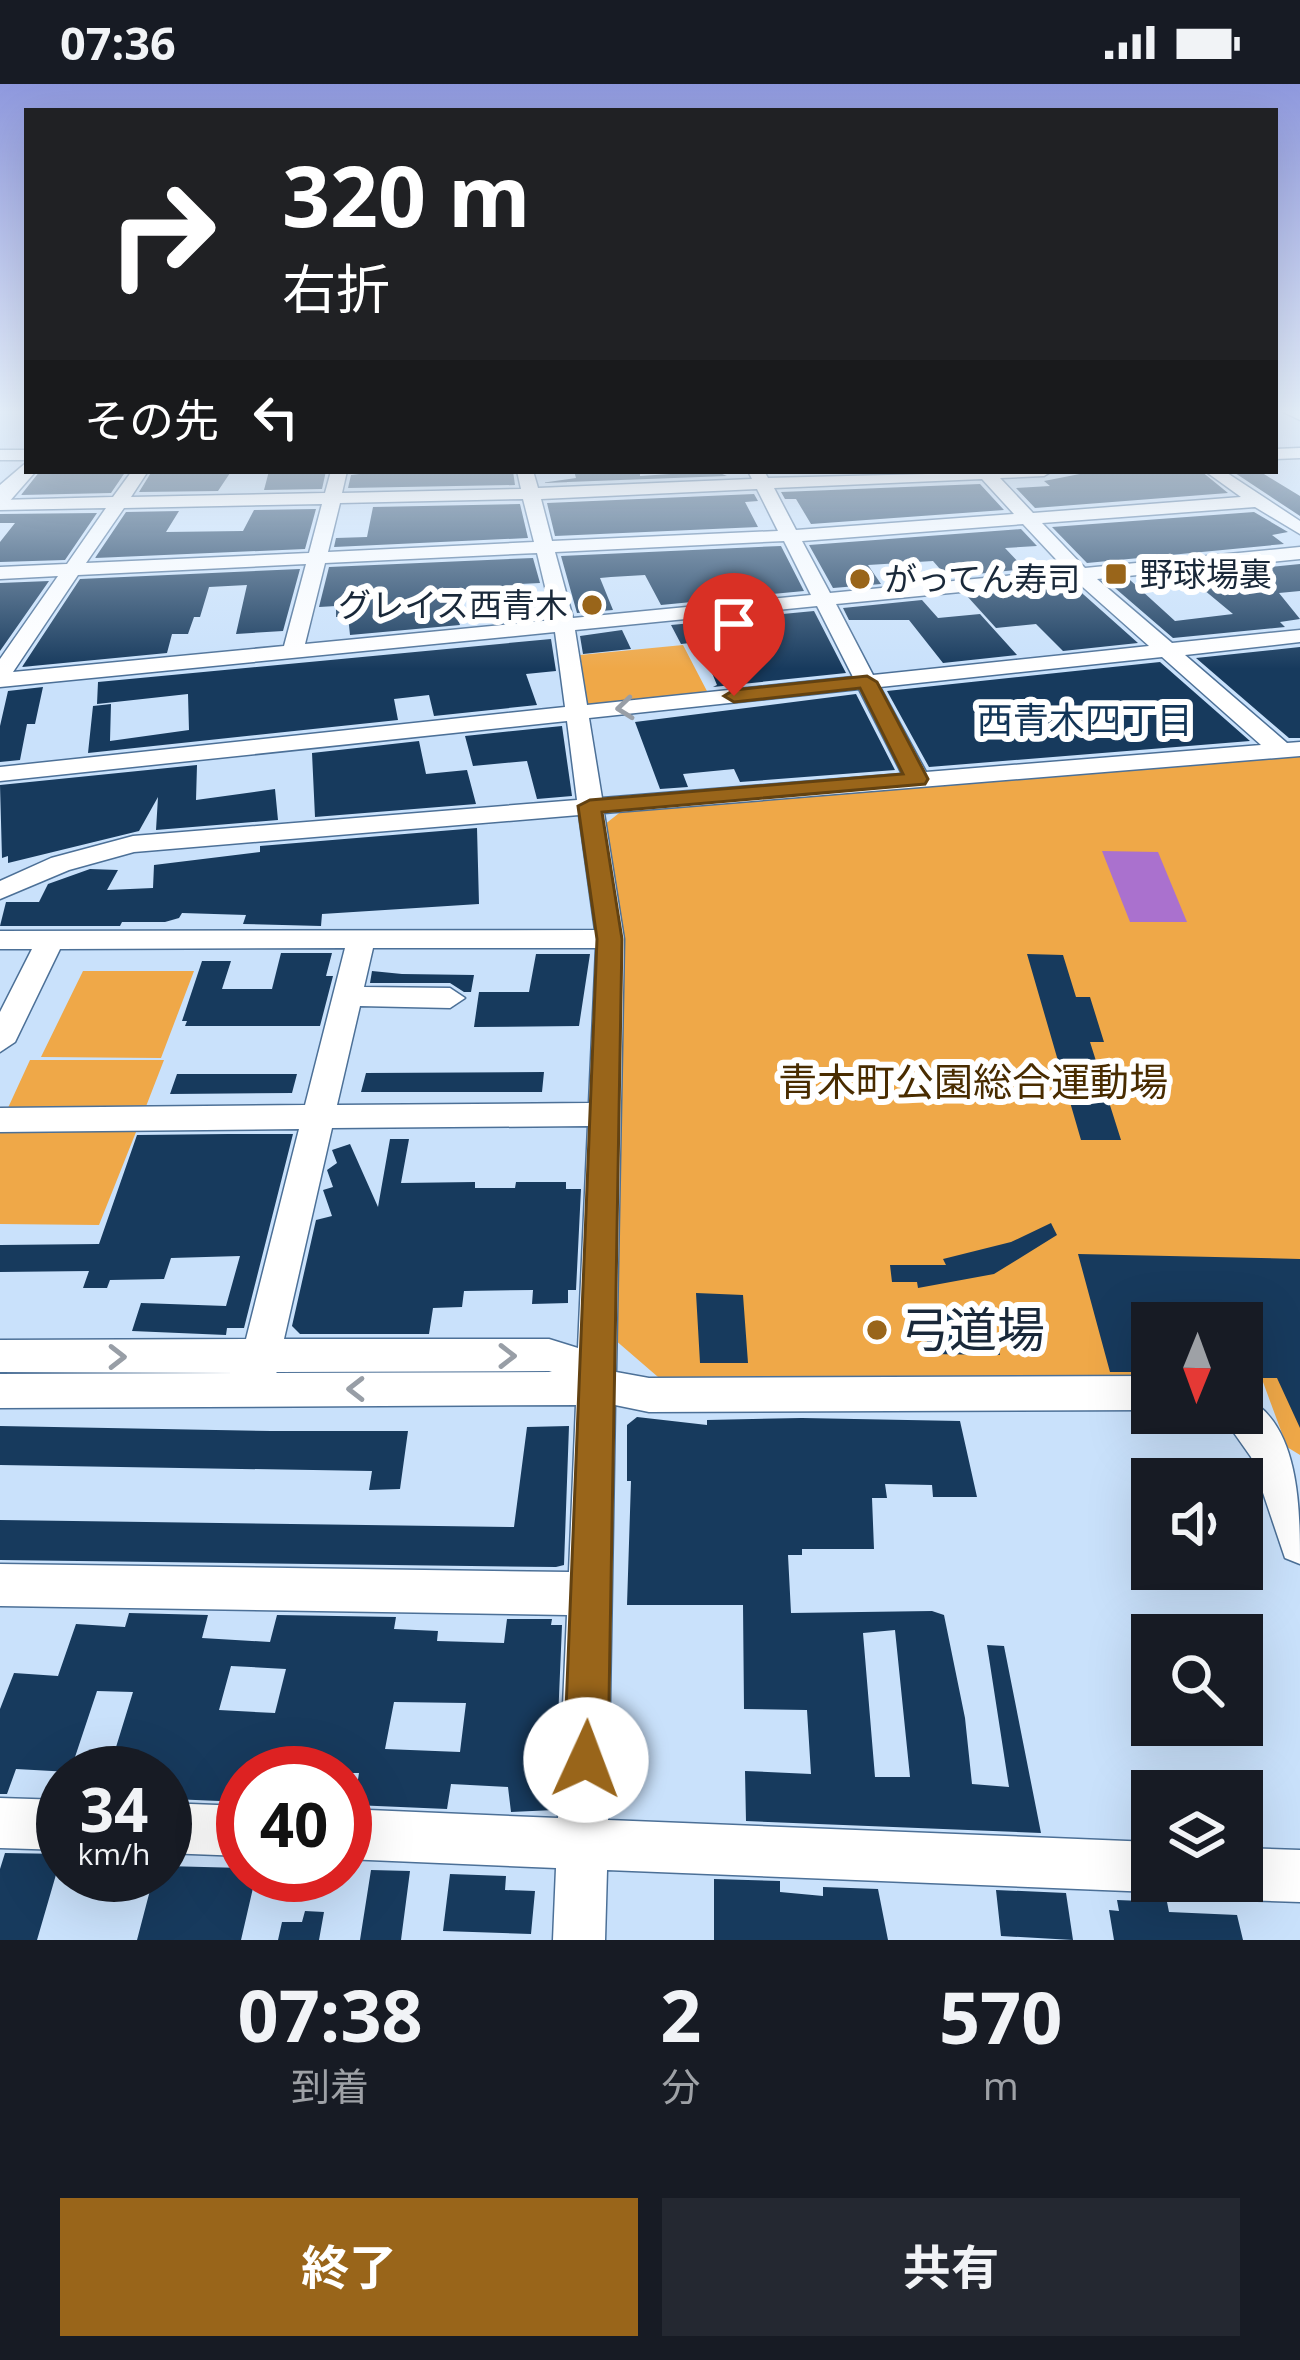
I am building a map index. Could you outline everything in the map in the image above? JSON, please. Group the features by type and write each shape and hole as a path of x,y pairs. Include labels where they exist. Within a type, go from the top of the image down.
{"street":[{"path":"0,678 123,496"},
{"path":"0,502 450,496"},
{"path":"531,496 564,624 610,939 579,1940"},
{"path":"769,496 917,779"},
{"path":"1007,496 1079,573 1290,749"},
{"path":"1254,496 1300,529"},
{"path":"292,651 331,498"},
{"path":"0,573 790,536 1032,522 1263,501"},
{"path":"0,678 1300,553"},
{"path":"0,774 1300,636"},
{"path":"1075,660 1100,685"},
{"path":"0,891 60,864 134,844 1290,749"},
{"path":"257,1373 361,939"},
{"path":"0,940 610,939"},
{"path":"0,1042 50,941"},
{"path":"347,996 450,998"},
{"path":"0,1120 605,1114"},
{"path":"0,1356 569,1389 599,1385 649,1395 1131,1393"},
{"path":"0,1391 257,1373"},
{"path":"1258,1434 1293,1498 1300,1544"},
{"path":"0,1585 592,1594"},
{"path":"0,1822 36,1824"},
{"path":"372,1835 1131,1866"},
{"path":"1263,1875 1300,1876"}],"green space":[{"path":"683,645 709,695 587,706 580,655"},
{"name":"青木町公園総合運動場","path":"1300,756 1300,1455 1287,1447 1263,1382 1263,1302 1131,1302 1131,1382 665,1383 614,1339 604,825 623,810"},
{"path":"83,971 194,971 161,1058 41,1057"},
{"path":"30,1060 164,1060 145,1109 7,1110"},
{"path":"0,1127 138,1127 99,1225 0,1224"}],"shaded area":[{"path":"1102,851 1158,852 1187,922 1130,922"}],"building":[{"path":"755,496 758,501 745,502 758,527 555,536 547,503"},
{"path":"783,496 991,496 1004,510 811,524 796,499"},
{"path":"1023,496 1194,496 1035,508"},
{"path":"1269,496 1300,496 1300,516"},
{"path":"520,504 528,538 334,547 336,538 367,537 373,507"},
{"path":"316,509 305,549 95,558 126,512 179,511 166,532 243,531 254,510"},
{"path":"1254,512 1288,532 1272,535 1284,544 1087,563 1052,527"},
{"path":"97,513 65,560 0,562 0,542 15,523 0,523 0,514"},
{"path":"1021,529 1037,546 1005,548 1025,569 947,577 933,561 868,565 881,584 833,588 809,545"},
{"path":"781,546 804,591 661,605 645,575 600,578 613,610 577,613 561,556"},
{"path":"533,558 540,583 520,584 529,606 505,608 503,602 491,603 488,596 451,600 460,625 350,635 348,616 336,617 336,606 319,607 329,567"},
{"path":"1300,564 1300,591 1279,593 1300,619 1280,622 1285,627 1173,638 1108,582 1130,580 1175,621 1233,614 1186,575"},
{"path":"300,569 283,631 236,634 247,585 209,587 200,617 194,617 188,634 172,634 167,653 22,667 80,579"},
{"path":"49,581 0,651 0,583"},
{"path":"1074,586 1138,643 1063,651 1036,624 996,628 967,596"},
{"path":"922,600 938,618 980,614 1017,655 943,663 909,620 849,620 843,608"},
{"path":"814,611 846,673 713,687 717,685 699,642 681,644 671,625"},
{"path":"622,630 631,649 583,654 580,636"},
{"path":"551,639 556,671 526,674 537,705 434,716 429,695 394,699 398,720 88,753 93,706 111,704 110,741 189,730 188,694 97,704 98,682"},
{"path":"1300,647 1300,738 1289,738 1196,658"},
{"path":"1160,662 1250,741 929,767 887,691"},
{"path":"43,687 35,724 27,724 20,760 0,762 0,726 8,691"},
{"path":"856,694 895,770 740,782 734,769 683,774 688,787 660,789 635,722"},
{"path":"562,726 572,796 537,799 527,761 473,766 465,736"},
{"path":"419,741 426,774 467,770 476,804 315,817 312,753"},
{"path":"197,765 196,800 275,789 278,820 156,830 158,797 139,831 8,863 8,856 2,858 0,785"},
{"path":"477,828 479,904 322,914 321,926 243,924 246,915 182,913 165,922 122,922 120,926 0,926 6,902 39,902 48,884 90,869 118,870 107,890 153,888 154,865 260,852 260,846"},
{"path":"281,953 332,953 326,976 333,976 320,1026 185,1026 187,1021 182,1021 202,961 231,961 222,989 272,989"},
{"path":"536,954 590,954 579,1026 474,1027 479,992 529,992"},
{"path":"1027,954 1063,955 1076,997 1090,997 1104,1042 1090,1042 1121,1140 1081,1140"},
{"path":"372,971 474,975 471,992 464,992 450,983 370,983"},
{"path":"544,1072 542,1092 361,1092 366,1073"},
{"path":"177,1074 297,1074 292,1093 170,1094"},
{"path":"293,1134 244,1328 227,1328 226,1335 132,1331 141,1303 226,1306 240,1256 171,1258 164,1279 110,1280 107,1288 83,1288 89,1271 0,1272 0,1245 99,1244 137,1135"},
{"path":"390,1139 409,1139 401,1183 475,1182 475,1188 515,1188 516,1182 566,1182 566,1189 581,1189 576,1290 568,1290 568,1303 532,1304 533,1290 464,1291 462,1307 433,1308 429,1334 300,1334 292,1326 316,1220 332,1216 323,1190 333,1187 327,1170 337,1163 332,1150 350,1144 378,1207"},
{"path":"1051,1223 1057,1235 994,1274 918,1288 917,1282 892,1282 890,1265 946,1265 943,1259 1011,1242"},
{"path":"1078,1254 1300,1259 1300,1428 1277,1378 1263,1378 1263,1302 1131,1302 1131,1372 1110,1372"},
{"path":"696,1293 743,1295 748,1363 700,1363"},
{"path":"921,1307 991,1308 1000,1355 929,1354"},
{"path":"637,1417 707,1425 707,1420 802,1418 960,1421 977,1497 933,1497 932,1485 885,1484 887,1498 872,1498 874,1549 802,1549 802,1555 788,1555 791,1613 932,1611 944,1615 965,1718 972,1784 1009,1787 987,1645 1004,1646 1041,1833 746,1821 745,1771 811,1774 807,1710 744,1709 743,1605 627,1605 631,1481 627,1481 627,1425","holes":["895,1630 910,1777 875,1777 863,1633"]},
{"path":"0,1426 408,1431 400,1489 369,1490 372,1471 0,1465"},
{"path":"569,1426 564,1565 556,1567 0,1560 0,1520 514,1527 527,1427"},
{"path":"129,1613 208,1615 202,1638 270,1642 277,1615 396,1617 394,1629 438,1631 437,1641 504,1643 507,1619 552,1619 551,1625 562,1625 557,1744 553,1745 554,1810 511,1812 508,1787 451,1784 447,1809 372,1806 372,1746 216,1746 216,1801 192,1800 192,1746 116,1746 133,1692 97,1691 79,1746 36,1746 36,1770 16,1769 7,1794 0,1794 0,1709 14,1673 58,1676 76,1624 125,1627","holes":["231,1666 286,1669 275,1713 219,1710","394,1702 466,1703 460,1752 385,1749"]},
{"path":"5,1853 36,1854 36,1902 48,1902 37,1940 0,1940 0,1869"},
{"path":"192,1867 216,1867 216,1902 250,1902 241,1940 137,1940 147,1902 192,1902"},
{"path":"372,1870 410,1871 401,1940 360,1940 366,1902 372,1902"},
{"path":"450,1874 506,1876 505,1890 535,1891 531,1934 443,1931"},
{"path":"714,1879 780,1881 780,1892 823,1896 823,1887 878,1889 888,1940 714,1940"},
{"path":"996,1890 1066,1893 1073,1940 1001,1936"},
{"path":"1117,1900 1167,1902 1169,1912 1237,1915 1243,1940 1114,1940 1109,1910 1119,1911"},
{"path":"305,1911 324,1912 319,1940 278,1940 282,1922 302,1922"}],"place":[{"name":"野球場裏","path":"1116,574"},
{"name":"がってん寿司","path":"860,579"},
{"name":"グレイス西青木","path":"592,605"},
{"name":"弓道場","path":"877,1330"}],"district":[{"name":"西青木四丁目","path":"1085,720"}],"route":[{"path":"586,1760 610,939 590,806 917,779 867,682 734,696"}]}
